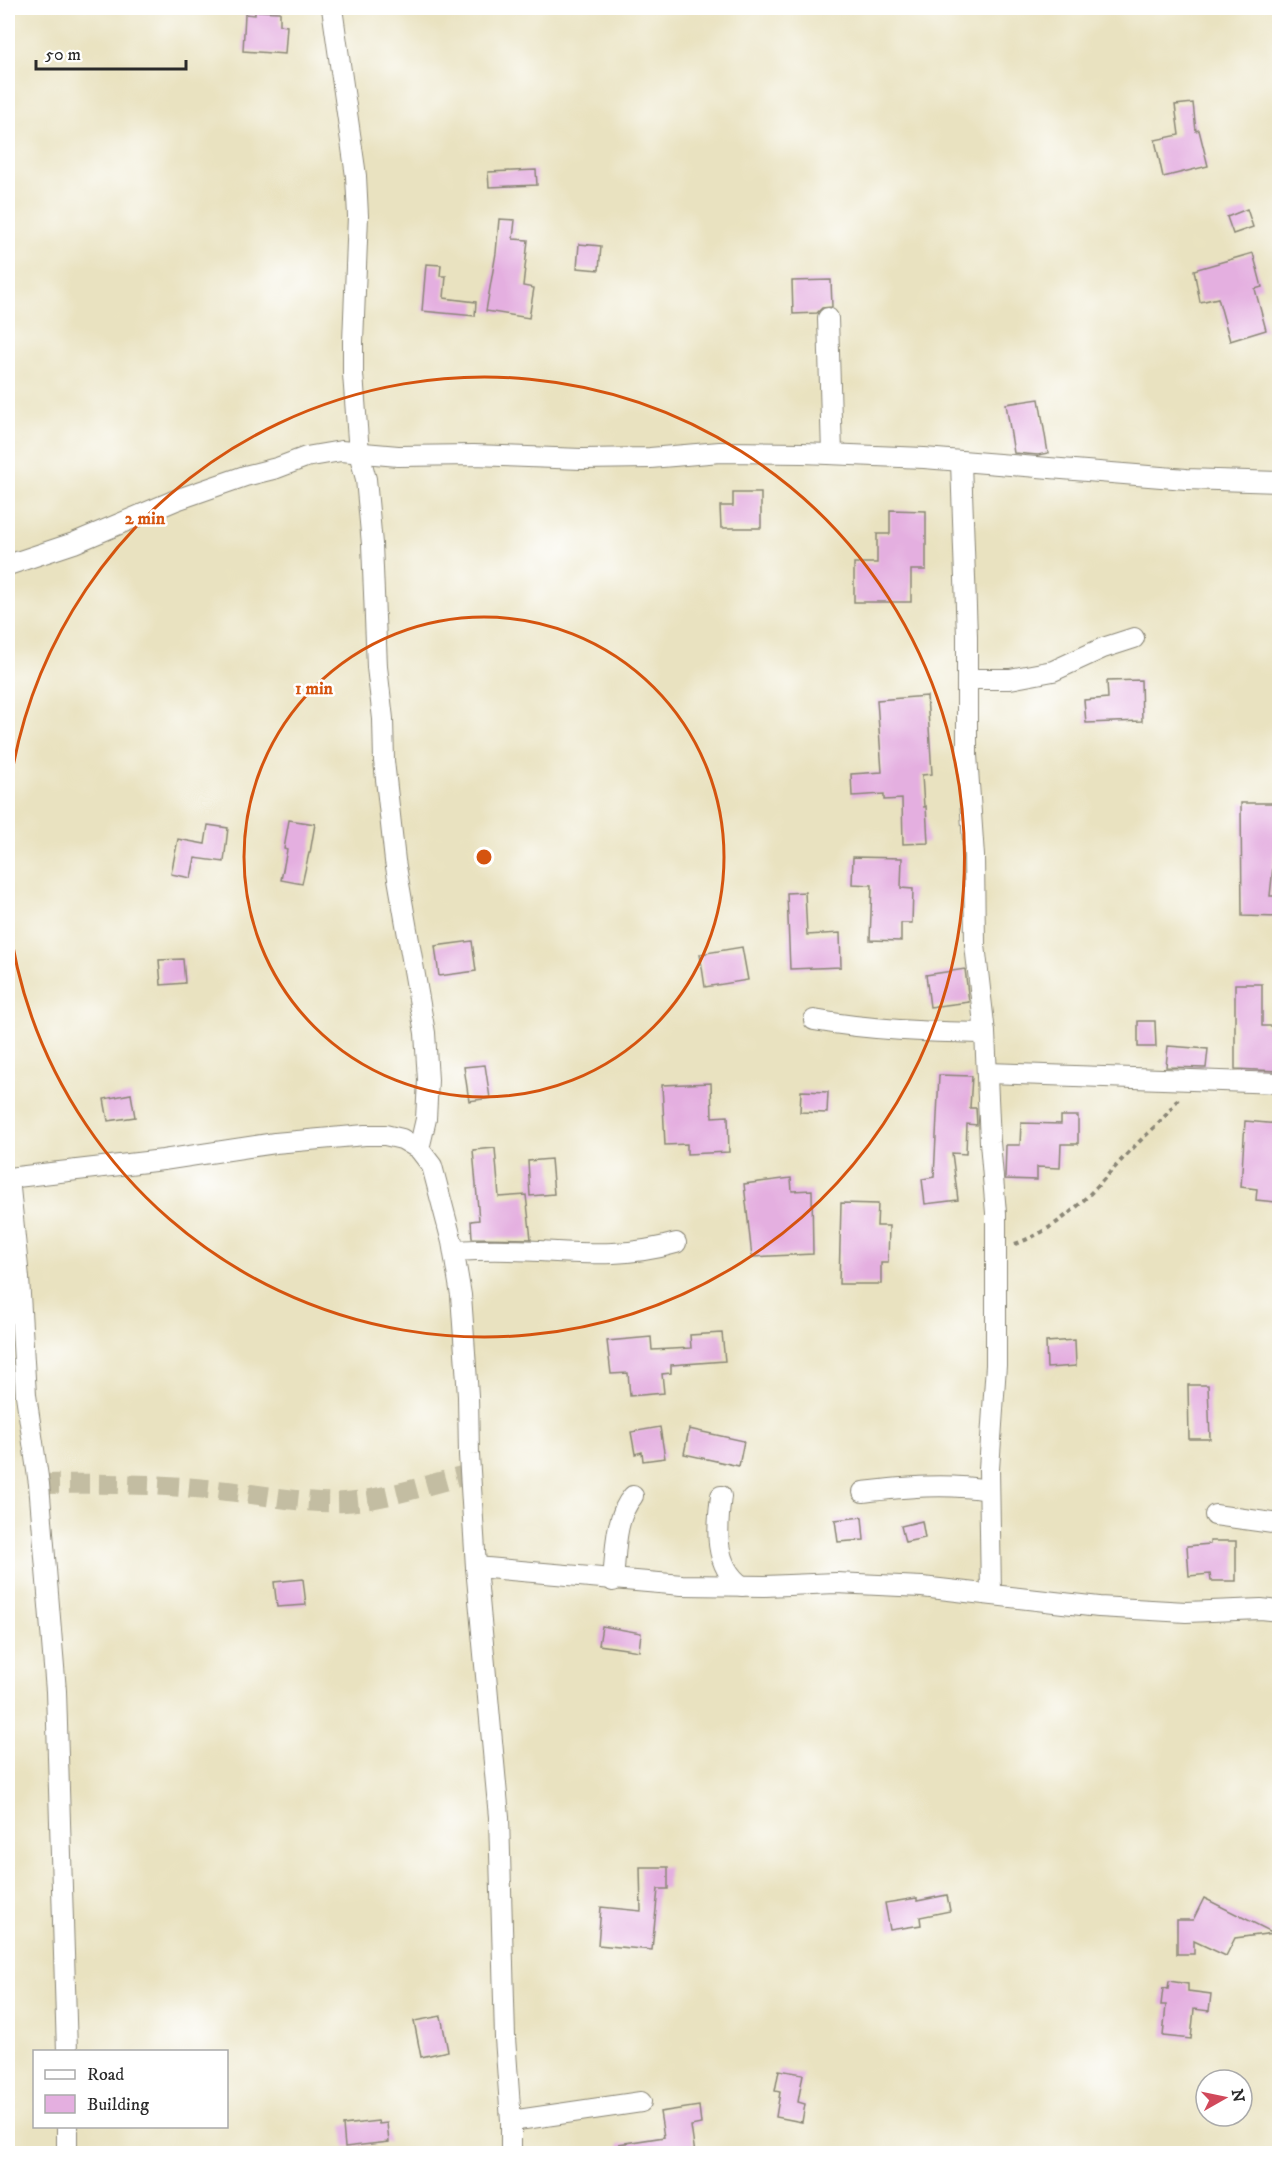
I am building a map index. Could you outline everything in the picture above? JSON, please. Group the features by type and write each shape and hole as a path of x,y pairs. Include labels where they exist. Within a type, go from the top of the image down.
{"street":[{"path":"332,8 352,146 358,216 352,342 359,453 366,479 372,544 384,761 395,861 425,1033 427,1109 419,1149"},
{"path":"828,318 832,454"},
{"path":"8,565 74,543 176,500 245,476 277,468 306,457 341,452 398,456 474,454 582,459 650,458 720,452 832,454 1186,479 1280,482"},
{"path":"961,462 967,755 974,856 975,945 985,1033 996,1250 996,1365 988,1490 992,1593"},
{"path":"967,679 1010,679 1053,671 1103,648 1134,638"},
{"path":"814,1020 914,1030 985,1033"},
{"path":"987,1073 1280,1083"},
{"path":"67,2050 56,1691 39,1484 26,1395 20,1278 8,1178 163,1160 275,1143 341,1136 385,1135 402,1139 419,1149 432,1166 441,1194 460,1295 468,1396 476,1568 499,1817 505,2038 511,2154"},
{"path":"453,1251 510,1250 613,1254 644,1252 676,1243"},
{"path":"863,1492 934,1486 964,1486 988,1490"},
{"path":"613,1581 622,1516 626,1504 633,1496"},
{"path":"721,1496 718,1526 720,1555 735,1581 742,1586"},
{"path":"1215,1515 1280,1524"},
{"path":"476,1568 682,1585 836,1583 922,1587 992,1593 1099,1607 1186,1612 1261,1609 1280,1611"},
{"path":"511,2121 641,2102"},
{"path":"67,2128 67,2154"}],"path":[{"path":"996,1250 1042,1232 1065,1218 1084,1202 1136,1145 1165,1118 1188,1080"}],"building":[{"path":"255,11 280,12 280,25 287,26 285,54 243,51 245,14 255,15"},
{"path":"1193,103 1196,131 1199,130 1208,166 1163,177 1155,140 1179,135 1175,105"},
{"path":"536,170 537,185 489,187 488,172"},
{"path":"1247,209 1253,227 1233,234 1227,217"},
{"path":"499,219 515,220 513,239 528,240 523,286 534,288 529,318 486,311"},
{"path":"579,244 601,246 599,270 577,268"},
{"path":"1253,253 1262,287 1255,289 1266,330 1230,341 1218,298 1200,302 1194,270"},
{"path":"426,264 441,265 440,276 446,276 444,298 476,302 475,316 422,311"},
{"path":"831,280 832,307 822,308 817,313 793,314 792,281"},
{"path":"1039,399 1048,453 1038,455 1014,453 1006,404"},
{"path":"733,493 761,493 761,528 721,528 720,506 733,506"},
{"path":"890,510 926,511 926,570 911,570 911,602 854,602 854,563 877,563 877,534 890,534"},
{"path":"1141,680 1142,721 1086,723 1084,700 1108,698 1107,681"},
{"path":"927,696 932,774 922,775 928,843 903,844 902,799 884,800 884,794 852,796 851,774 882,772 877,700"},
{"path":"1241,803 1280,803 1280,848 1275,848 1270,896 1280,896 1280,917 1242,916"},
{"path":"289,820 315,824 302,884 281,880 287,850 284,849"},
{"path":"208,825 228,828 224,862 195,858 191,878 171,874 178,839 205,844"},
{"path":"853,857 902,858 901,888 913,889 912,923 901,923 901,941 870,940 872,885 852,884"},
{"path":"805,892 807,935 840,933 841,967 790,969 787,893"},
{"path":"472,941 476,971 439,976 435,946"},
{"path":"742,947 748,980 705,987 700,954"},
{"path":"183,959 185,983 161,985 159,960"},
{"path":"965,969 969,1002 930,1007 926,975"},
{"path":"1235,984 1262,984 1262,1026 1280,1026 1280,1071 1235,1069"},
{"path":"1138,1021 1155,1021 1156,1047 1138,1047"},
{"path":"1168,1046 1208,1049 1206,1068 1166,1067"},
{"path":"485,1065 490,1098 469,1101 464,1067"},
{"path":"939,1075 972,1076 970,1108 976,1108 977,1125 967,1124 966,1154 952,1153 958,1200 925,1204 922,1179 934,1177"},
{"path":"711,1083 712,1117 728,1116 729,1152 687,1154 687,1144 665,1145 662,1085"},
{"path":"801,1091 828,1092 827,1113 800,1112"},
{"path":"131,1094 135,1117 108,1121 104,1099"},
{"path":"1061,1116 1078,1116 1078,1144 1061,1144 1060,1168 1037,1167 1037,1180 1005,1179 1006,1145 1020,1145 1021,1123 1061,1124"},
{"path":"1245,1121 1280,1124 1280,1174 1276,1202 1256,1200 1257,1189 1241,1187"},
{"path":"495,1148 499,1197 526,1195 531,1239 472,1238 471,1221 479,1220 473,1150"},
{"path":"551,1159 554,1194 530,1196 528,1161"},
{"path":"791,1178 792,1191 812,1190 813,1254 752,1257 744,1184"},
{"path":"841,1203 878,1204 877,1226 889,1226 888,1263 881,1263 881,1284 839,1284"},
{"path":"722,1333 725,1361 671,1365 671,1373 662,1374 664,1393 630,1396 628,1373 611,1374 607,1341 651,1337 652,1350 691,1348 690,1335"},
{"path":"1075,1340 1076,1366 1047,1368 1046,1342"},
{"path":"1188,1385 1208,1385 1210,1439 1189,1439"},
{"path":"660,1427 665,1458 643,1461 642,1452 635,1454 631,1432"},
{"path":"689,1429 744,1441 739,1466 684,1454"},
{"path":"862,1517 864,1540 838,1542 835,1520"},
{"path":"922,1521 925,1538 905,1542 901,1526"},
{"path":"1210,1541 1236,1541 1236,1581 1211,1581 1210,1574 1189,1576 1187,1546 1210,1544"},
{"path":"303,1579 306,1605 277,1607 274,1582"},
{"path":"602,1626 641,1633 639,1651 599,1645"},
{"path":"640,1867 668,1867 668,1889 658,1889 652,1950 598,1945 601,1907 641,1911"},
{"path":"947,1895 950,1911 920,1917 921,1925 890,1930 885,1903 917,1898 917,1901"},
{"path":"1204,1898 1274,1933 1235,1938 1226,1956 1194,1941 1194,1954 1177,1954 1177,1920 1193,1920"},
{"path":"1169,1981 1188,1984 1188,1991 1211,1994 1209,2011 1194,2009 1191,2039 1163,2036 1166,2005 1161,2005 1163,1988 1168,1989"},
{"path":"441,2016 448,2051 421,2057 414,2021"},
{"path":"779,2070 803,2074 798,2102 805,2104 802,2122 776,2117 780,2092 775,2091"},
{"path":"699,2106 701,2124 691,2126 695,2154 620,2154 619,2144 664,2137 660,2112"},
{"path":"378,2121 379,2124 387,2123 389,2142 345,2147 343,2125"}],"tunnel":[{"path":"39,1484 180,1487 300,1500 345,1502 392,1494 470,1474"}]}
